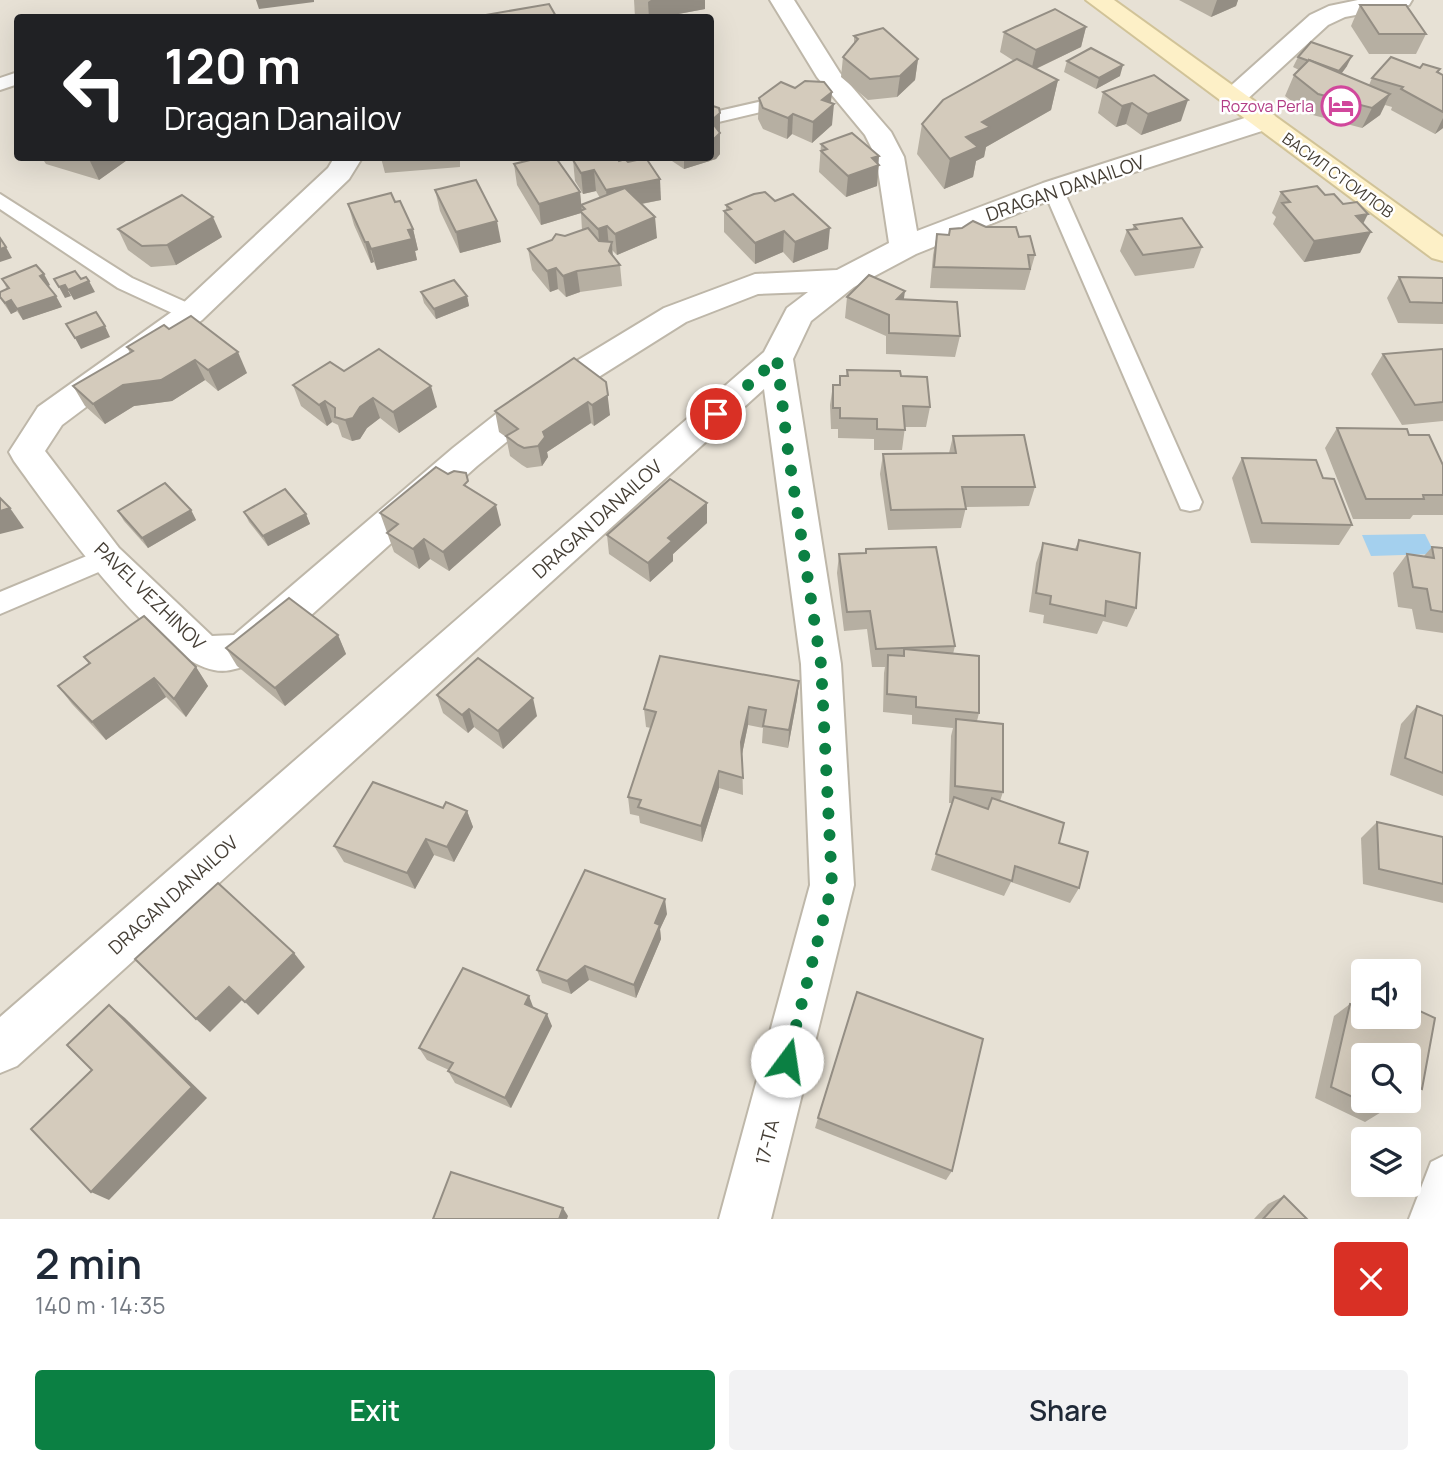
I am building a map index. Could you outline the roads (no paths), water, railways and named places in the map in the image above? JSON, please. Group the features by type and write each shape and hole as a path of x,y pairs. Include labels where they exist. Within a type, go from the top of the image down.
{"street":[{"path":"782,0 840,89 877,132 890,157 905,247"},
{"name":"ВАСИЛ СТОИЛОВ","path":"1098,0 1443,251"},
{"path":"1234,97 1319,20 1338,11 1400,0"},
{"name":"DRAGAN DANAILOV","path":"0,1049 777,359 798,315 843,280 905,247 1052,189 1265,121"},
{"name":"PAVEL VEZHINOV","path":"346,161 339,173 191,313 50,416 26,452 106,558 198,648 209,654 224,656 240,652 369,544 465,457 531,404 675,315 755,284 843,280"},
{"name":"17-ТА","path":"745,1219 832,885 821,664 788,451 777,359"}],"lane":[{"path":"714,118 840,89"},
{"path":"1052,189 1190,502"},
{"path":"0,200 125,283 191,313"},
{"path":"0,603 106,558"},
{"path":"1427,1219 1436,1201 1443,1174"}],"water":[{"path":"1425,534 1435,554 1371,556 1362,535"}],"place":[{"name":"Rozova Perla","path":"1341,106"}]}
